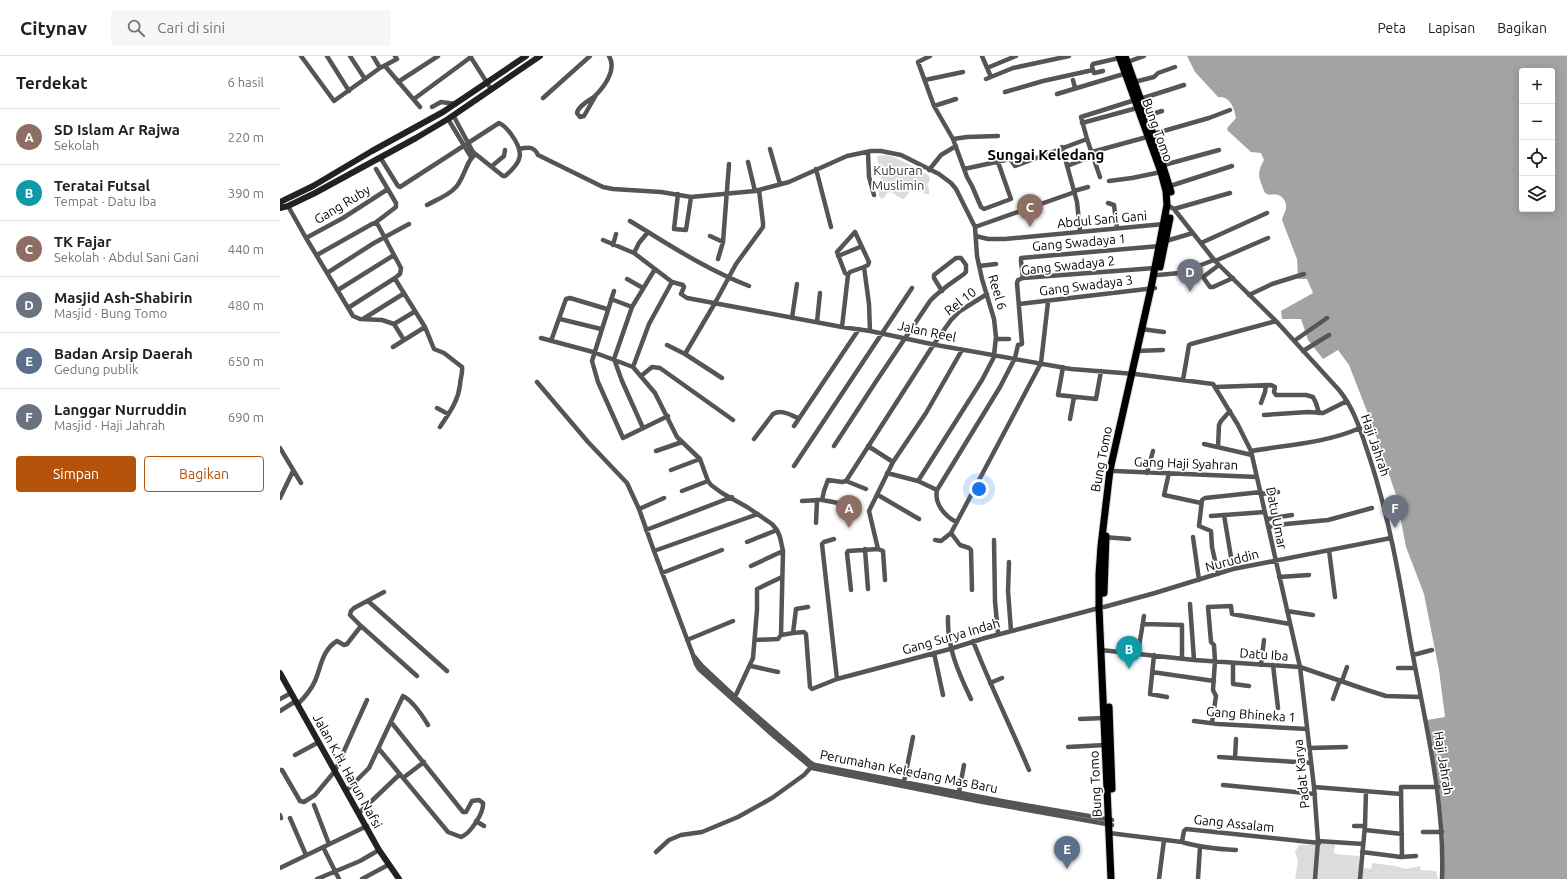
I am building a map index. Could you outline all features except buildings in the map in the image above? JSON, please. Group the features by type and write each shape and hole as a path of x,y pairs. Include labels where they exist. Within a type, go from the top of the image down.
{"main road":[{"path":"280,202 313,186 456,104 526,56"},
{"path":"280,208 288,206 416,138 450,117 540,56"},
{"name":"Bung Tomo","path":"1111,879 1111,826 1101,607 1104,537 1110,470 1153,288 1158,275 1166,241 1171,207 1168,187 1146,116 1122,59"},
{"name":"Bung Tomo","path":"1128,73 1134,82 1138,100 1137,108 1151,136"},
{"name":"Bung Tomo","path":"1153,288 1155,268 1164,224 1171,207"},
{"name":"Bung Tomo","path":"1108,497 1133,374"},
{"name":"Jalan K.H. Harun Nafsi","path":"280,673 282,682 297,703 367,826 379,850 399,879"},
{"name":"Bung Tomo","path":"1104,674 1106,740"},
{"name":"Bung Tomo","path":"1111,826 1116,879"}],"street":[{"path":"301,56 334,101 398,57"},
{"path":"327,56 349,91"},
{"path":"350,56 365,79"},
{"path":"372,56 420,107"},
{"path":"398,82 438,56"},
{"path":"414,99 471,56 491,89"},
{"path":"543,98 590,56"},
{"path":"596,95 578,109 578,115 584,116 596,95 606,82 611,70 612,61 609,56"},
{"path":"930,56 918,62 934,106 953,139 964,169 981,207 986,209 1011,199 998,162"},
{"path":"982,56 991,77"},
{"path":"988,68 1016,56"},
{"path":"986,79 1013,68 1069,56"},
{"path":"1093,70 1093,64 1144,56"},
{"path":"1134,82 1155,77 1157,74 1175,67"},
{"path":"1005,92 1043,81 1093,70 1094,73 1103,71"},
{"path":"925,80 963,72"},
{"path":"1057,94 1128,73"},
{"path":"1073,80 1075,88"},
{"path":"1100,177 1086,139 1081,118 1083,115 1138,100 1184,85"},
{"path":"934,106 956,99"},
{"path":"432,107 441,102 456,104"},
{"path":"1082,123 1137,108"},
{"path":"1067,166 1092,154 1209,118 1230,110"},
{"path":"1146,116 1162,111"},
{"path":"380,157 400,187 466,145 500,123 512,136 519,149 518,164 505,176 492,166 473,156 466,145 450,117"},
{"path":"953,139 998,136"},
{"path":"964,169 1010,159 1015,166 1086,139"},
{"path":"929,170 941,155 956,146"},
{"path":"519,149 528,147 532,148 538,155 603,187 661,192 691,197 757,190 789,182 847,156 881,151 892,153 901,155 939,174 951,183 974,228 976,236"},
{"path":"1062,147 1077,202 1080,231"},
{"path":"770,149 780,184"},
{"path":"492,166 504,156 504,150"},
{"path":"1109,181 1132,178 1219,150"},
{"path":"868,152 869,178 874,195"},
{"path":"427,205 455,189 473,156"},
{"path":"685,354 716,303 728,278 763,226 757,190 748,162"},
{"path":"718,259 723,242 729,164"},
{"path":"1168,187 1232,166"},
{"path":"317,255 375,223 396,205 376,169"},
{"path":"816,169 831,227"},
{"path":"974,228 1088,188"},
{"name":"Gang Ruby","path":"306,238 343,218 388,189"},
{"path":"1171,207 1230,193"},
{"path":"678,194 675,230 687,230 691,197"},
{"path":"1108,203 1114,205 1116,228"},
{"path":"288,206 353,316 363,320 382,320 394,324 404,340"},
{"name":"Haji Jahrah","path":"1171,207 1216,262 1276,322 1339,390 1347,401 1360,428 1375,472 1391,538 1438,787 1443,853 1442,879"},
{"path":"1201,243 1267,213"},
{"path":"630,221 675,249 728,278 749,286"},
{"path":"348,308 400,274 401,268 385,237 378,225 375,223"},
{"path":"327,272 409,224"},
{"name":"Abdul Sani Gani","path":"976,236 988,239 1005,239 1164,224"},
{"path":"634,253 639,243 648,232"},
{"path":"842,327 848,276 850,272 869,264 855,232 837,251 845,273 848,276"},
{"path":"1166,241 1193,233"},
{"path":"613,245 616,234"},
{"path":"710,236 723,242"},
{"name":"Reel 6","path":"976,236 979,266 994,319 996,339 995,355"},
{"path":"1158,275 1180,273 1216,262 1268,238"},
{"path":"603,240 634,253 672,282 649,324 634,367"},
{"name":"Gang Swadaya 1","path":"1023,278 1022,258 1160,246"},
{"path":"838,256 860,247"},
{"path":"338,290 394,255"},
{"path":"834,446 930,301 967,271 966,265 962,258 956,258 934,275 934,278 942,291"},
{"path":"1216,262 1203,277 1210,287 1214,287 1233,278"},
{"path":"979,266 996,264"},
{"path":"864,267 869,304 870,331"},
{"name":"Gang Swadaya 2","path":"1015,358 1018,345 1022,344 1016,283 1018,280 1023,278 1155,268"},
{"path":"643,428 614,359 632,306 655,269"},
{"path":"1249,295 1272,284 1304,274"},
{"path":"395,278 414,312 425,327 434,349 444,353 462,367 459,394 440,427"},
{"path":"627,280 643,288"},
{"name":"Jalan Reel","path":"672,282 683,285 684,288 681,293 683,296 962,350 1063,367 1211,383"},
{"path":"792,318 797,284"},
{"path":"794,466 912,288"},
{"name":"Gang Swadaya 3","path":"1019,304 1048,302 1153,288"},
{"path":"614,291 593,352 592,363 598,382 622,437 626,438 668,416"},
{"path":"363,320 403,294"},
{"path":"817,322 820,294"},
{"name":"Rel 10","path":"846,481 951,320 960,311 987,294"},
{"path":"551,341 560,319 565,300 568,298 608,309"},
{"path":"611,299 632,306"},
{"path":"935,540 941,541 951,532 1041,363 1048,302"},
{"path":"394,324 414,312"},
{"path":"1294,341 1327,318"},
{"path":"560,319 601,329"},
{"path":"1183,380 1189,345 1276,322"},
{"path":"393,347 425,327"},
{"path":"794,426 859,329"},
{"path":"1143,329 1164,332"},
{"path":"1303,351 1329,335"},
{"path":"541,338 593,352 634,367 656,394 668,416 674,432 700,459 708,481 714,488 732,497 758,514 777,530 782,542 783,551 781,635"},
{"path":"996,339 1009,339"},
{"path":"667,345 685,354 722,378"},
{"path":"878,549 869,512 878,496 887,473 933,400 962,350"},
{"path":"1139,351 1163,350"},
{"path":"918,481 982,380 995,355"},
{"path":"956,522 943,512 936,499 937,490 1000,387 1015,358"},
{"path":"641,376 652,367 660,368 733,420"},
{"path":"1063,367 1058,394 1095,400 1097,398 1102,372"},
{"name":"Perumahan Keledang Mas Baru","path":"537,382 588,442 627,483 639,508 687,640 694,655 734,699 813,766 963,794"},
{"name":"Datu Umar","path":"1211,383 1230,411 1251,453 1269,528 1274,560 1300,667"},
{"path":"1261,403 1266,385"},
{"path":"1215,387 1274,386 1274,392 1276,395 1306,395 1313,397 1319,413"},
{"path":"1070,418 1074,397"},
{"path":"1264,415 1327,412 1347,401"},
{"path":"437,408 448,414"},
{"path":"1218,447 1219,425 1230,411"},
{"path":"754,439 776,412 786,412 798,418"},
{"path":"1204,444 1251,453 1342,436 1360,428"},
{"path":"656,452 682,442"},
{"path":"868,446 894,462"},
{"path":"280,448 301,483"},
{"path":"1147,473 1153,450"},
{"path":"671,470 700,459"},
{"path":"280,498 293,471"},
{"name":"Gang Haji Syahran","path":"1114,471 1257,477"},
{"path":"887,473 918,481 937,490"},
{"path":"1169,473 1164,495 1202,503"},
{"path":"286,487 297,476"},
{"path":"816,523 820,500 828,480 842,482 846,481 866,489"},
{"path":"682,491 708,481"},
{"path":"1218,574 1212,548 1211,531 1199,526 1202,500 1205,498 1278,492"},
{"path":"878,496 918,519"},
{"path":"646,530 732,497"},
{"path":"639,508 664,498"},
{"path":"802,501 820,500 844,504"},
{"path":"1269,528 1286,524 1328,520 1372,508"},
{"path":"1211,516 1265,512"},
{"path":"654,551 758,514"},
{"path":"1224,515 1233,569"},
{"path":"1267,519 1292,515"},
{"path":"747,542 777,530"},
{"path":"951,532 960,545 968,547 971,550 972,590"},
{"path":"1193,536 1199,580"},
{"path":"1104,537 1129,539"},
{"name":"Nuruddin","path":"1101,607 1233,569 1391,538"},
{"path":"834,540 824,542 822,544 837,679"},
{"path":"994,540 995,601 998,634"},
{"path":"865,549 868,589"},
{"path":"851,590 848,551 878,549 883,552 885,580"},
{"path":"662,573 722,550"},
{"path":"1329,550 1335,597"},
{"path":"751,566 783,551"},
{"path":"1009,562 1008,591 1012,631"},
{"path":"1279,576 1309,575"},
{"path":"734,699 753,658 757,589 782,577"},
{"path":"384,592 354,608 350,614 360,626 417,676"},
{"path":"368,601 447,671"},
{"path":"1190,604 1194,660"},
{"path":"1212,723 1216,697 1212,690 1215,661 1214,644 1211,642 1208,607 1231,606 1232,614 1290,624"},
{"path":"755,640 778,639 781,635 794,633 796,609 808,607"},
{"name":"Gang Surya Indah","path":"794,633 804,632 806,634 811,689 837,679 1101,607"},
{"path":"1287,611 1313,615"},
{"path":"1138,653 1144,616"},
{"path":"948,617 947,631 950,649 958,673 971,699"},
{"path":"687,640 733,622"},
{"path":"1143,624 1182,625 1182,658"},
{"path":"280,711 297,703 313,684 328,648 337,641 344,645 346,644 360,626"},
{"path":"1261,665 1264,640"},
{"path":"973,641 1029,770"},
{"name":"Datu Iba","path":"1104,650 1194,660 1300,667 1386,696 1421,697"},
{"path":"1413,654 1432,650"},
{"path":"934,653 943,695"},
{"path":"1154,655 1150,694 1167,697"},
{"path":"1233,663 1233,684 1249,686"},
{"path":"1273,665 1278,708"},
{"path":"750,666 778,672"},
{"name":"Padat Karya","path":"1300,667 1315,794 1318,842 1315,879"},
{"path":"1333,699 1347,667"},
{"path":"1398,668 1415,668"},
{"path":"1152,672 1214,681"},
{"path":"990,683 1002,678"},
{"path":"280,699 291,693"},
{"path":"346,791 369,768 403,696 415,708 428,725"},
{"path":"280,770 282,770 299,800 304,802 315,795 335,771 367,700"},
{"path":"1080,720 1105,718"},
{"name":"Gang Bhineka 1","path":"1194,721 1307,729"},
{"path":"379,749 448,832 461,837 469,832 483,809 483,803 479,800 472,801 466,812 464,812 391,722"},
{"path":"904,782 913,736"},
{"path":"1235,758 1236,739"},
{"path":"1068,747 1106,740"},
{"path":"294,756 319,742"},
{"path":"1310,748 1346,747"},
{"path":"1219,757 1312,762"},
{"path":"359,813 402,776 424,762"},
{"path":"656,852 669,840 681,835 702,832 738,817 772,798 813,766 963,794 964,765"},
{"path":"1223,785 1315,794"},
{"path":"1402,857 1402,786 1426,788 1438,787"},
{"path":"1314,787 1401,794"},
{"path":"1360,879 1365,828 1366,792"},
{"name":"Gang Assalam","path":"963,794 1111,826 1164,840 1182,842 1184,830 1186,829 1318,842"},
{"path":"314,805 329,844"},
{"path":"290,818 306,855"},
{"path":"476,821 484,826"},
{"path":"281,866 367,826"},
{"path":"1354,826 1402,834"},
{"path":"1423,832 1442,832"},
{"path":"1159,879 1164,840"},
{"path":"1182,842 1200,847 1236,850"},
{"path":"1318,842 1363,844"},
{"path":"323,847 339,879"},
{"path":"1198,879 1200,847"},
{"path":"317,879 354,864 379,850"},
{"path":"1362,852 1402,857 1416,856"},
{"path":"362,879 388,865"}],"green space":[{"name":"Kuburan Muslimin","path":"886,155 902,161 929,176 930,181 927,184 929,194 912,189 904,199 891,192 887,193 885,197 881,199 879,196 879,187 881,176 877,156"},
{"path":"1321,843 1335,844 1334,852 1336,854 1359,856 1359,867 1371,869 1372,863 1406,869 1420,866 1421,870 1436,871 1438,879 1295,879 1298,861 1295,852 1299,845 1316,845"}],"shaded area":[{"path":"1187,56 1567,56 1567,879 1443,879 1444,839 1438,779 1427,720 1445,717 1439,670 1424,594 1406,547 1396,495 1372,424 1349,365 1338,350 1323,359 1308,340 1301,319 1282,319 1281,311 1313,293 1307,279 1298,279 1297,259 1282,220 1286,209 1285,201 1281,196 1275,194 1269,195 1265,193 1259,176 1264,160 1261,153 1251,152 1227,130 1236,118 1233,106 1226,98 1218,97 1195,72"}],"place":[{"name":"TK Fajar","path":"1030,227"},
{"name":"Masjid Ash-Shabirin","path":"1190,292"},
{"name":"SD Islam Ar Rajwa","path":"849,528"},
{"name":"Langgar Nurruddin","path":"1395,528"},
{"name":"Teratai Futsal","path":"1129,669"},
{"name":"Badan Arsip Daerah","path":"1067,869"}],"district":[{"name":"Sungai Keledang","path":"1046,154"}]}
